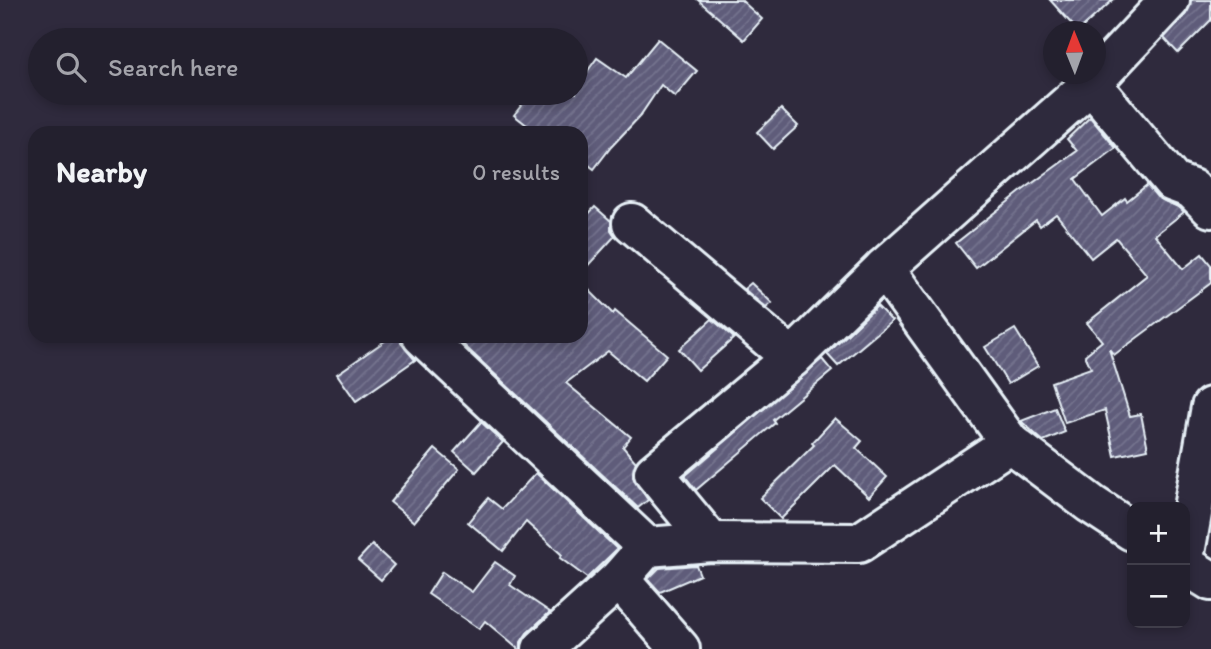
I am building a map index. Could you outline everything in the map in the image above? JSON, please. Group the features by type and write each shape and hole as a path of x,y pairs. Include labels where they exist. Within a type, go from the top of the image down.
{"street":[{"path":"1106,64 1148,7"},
{"path":"711,542 654,473 792,358 884,268 1091,84 1173,182 1205,190"},
{"path":"632,223 792,358"},
{"path":"884,268 1010,443 1127,528"},
{"path":"429,343 647,547"},
{"path":"1190,526 1211,407"},
{"path":"542,649 619,579 647,547 711,542 859,543 1010,443"},
{"path":"1190,568 1211,581"},
{"path":"619,579 680,649"}],"building":[{"path":"698,0 741,0 762,19 744,40"},
{"path":"1050,0 1113,0 1089,21 1069,21"},
{"path":"1191,0 1211,0 1211,20 1178,53 1164,38 1186,14"},
{"path":"658,39 697,71 675,97 661,85 640,116 594,169 588,164 588,126 528,126 514,115 522,105 588,105 588,70 597,58 626,78"},
{"path":"781,109 798,126 773,149 757,132"},
{"path":"1090,117 1116,148 1075,179 1102,216 1147,185 1157,197 1184,212 1155,235 1183,269 1202,254 1211,265 1211,283 1114,355 1109,349 1130,416 1141,414 1148,449 1115,456 1105,410 1065,423 1051,382 1091,368 1085,355 1102,341 1087,323 1147,275 1116,238 1091,258 1056,214 1040,226 1036,220 976,268 956,243 1077,151 1067,139"},
{"path":"595,207 611,221 611,230 615,236 588,265 588,214"},
{"path":"751,283 772,303 766,308 744,289"},
{"path":"588,289 613,314 615,311 667,355 644,381 608,351 566,383 631,437 623,447 636,462 633,477 648,500 638,508 461,343 588,343"},
{"path":"877,306 892,321 838,366 827,354"},
{"path":"712,319 734,338 698,370 679,349"},
{"path":"1015,329 1038,366 1008,384 985,347"},
{"path":"382,343 401,343 415,360 356,401 337,374"},
{"path":"822,359 832,371 696,490 685,476"},
{"path":"1055,408 1065,432 1043,441 1021,421"},
{"path":"835,418 862,441 856,448 887,477 869,497 835,465 781,519 760,498 814,445 812,443"},
{"path":"481,422 503,442 476,472 454,452"},
{"path":"435,449 459,469 414,522 390,502"},
{"path":"536,473 617,549 587,578 560,558 562,555 526,522 503,551 468,522 488,498 502,509"},
{"path":"372,545 394,565 381,580 358,560"},
{"path":"495,562 515,576 510,585 550,612 527,633 521,642 521,649 485,621 479,629 428,594 442,572 472,592"},
{"path":"696,565 700,575 660,592 648,579 659,568"}]}
